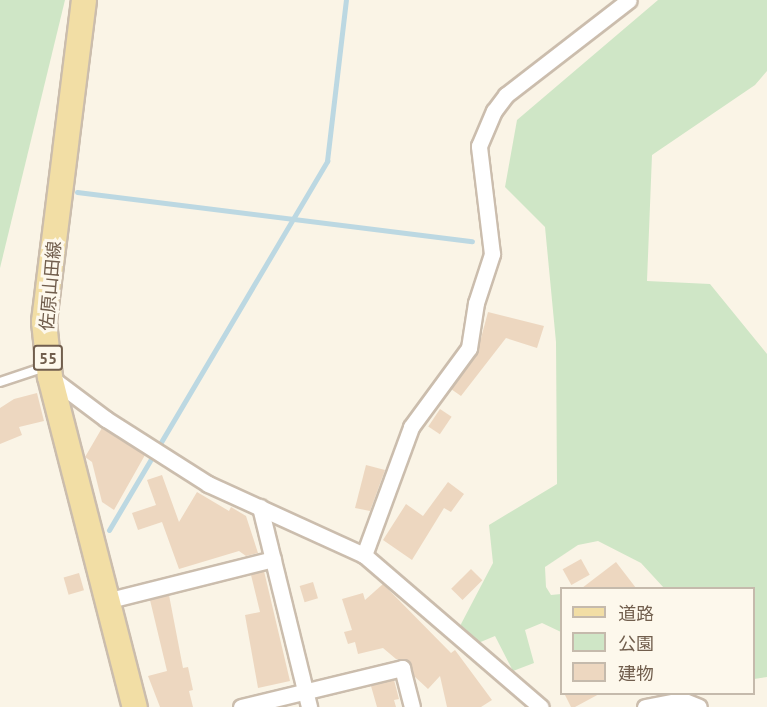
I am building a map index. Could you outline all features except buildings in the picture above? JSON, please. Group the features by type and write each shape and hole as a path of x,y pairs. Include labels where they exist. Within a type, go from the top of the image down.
{"main road":[{"name":"佐原山田線","path":"84,0 44,322 50,371 110,600 135,707"}],"street":[{"path":"364,555 411,427 469,348 476,303 492,254 479,146 494,111 507,95 629,0"},
{"path":"50,371 156,450 208,484 364,555 541,707"},
{"path":"260,507 309,707"},
{"path":"110,600 273,559"},
{"path":"241,707 402,668 412,707"},
{"path":"645,707 682,700 699,707"}],"lane":[{"path":"0,382 50,371"}],"green space":[{"path":"0,0 65,0 0,268"},
{"path":"658,0 767,0 767,71 755,85 652,155 647,281 710,284 767,354 767,677 755,679 755,587 663,587 641,563 598,541 578,545 545,567 546,587 551,595 560,594 560,632 542,623 525,630 534,663 513,671 495,636 471,646 460,626 493,563 489,525 557,484 556,342 545,227 505,187 517,120"}],"waterway":[{"path":"109,530 327,161 346,0"},
{"path":"77,192 472,241"}]}
